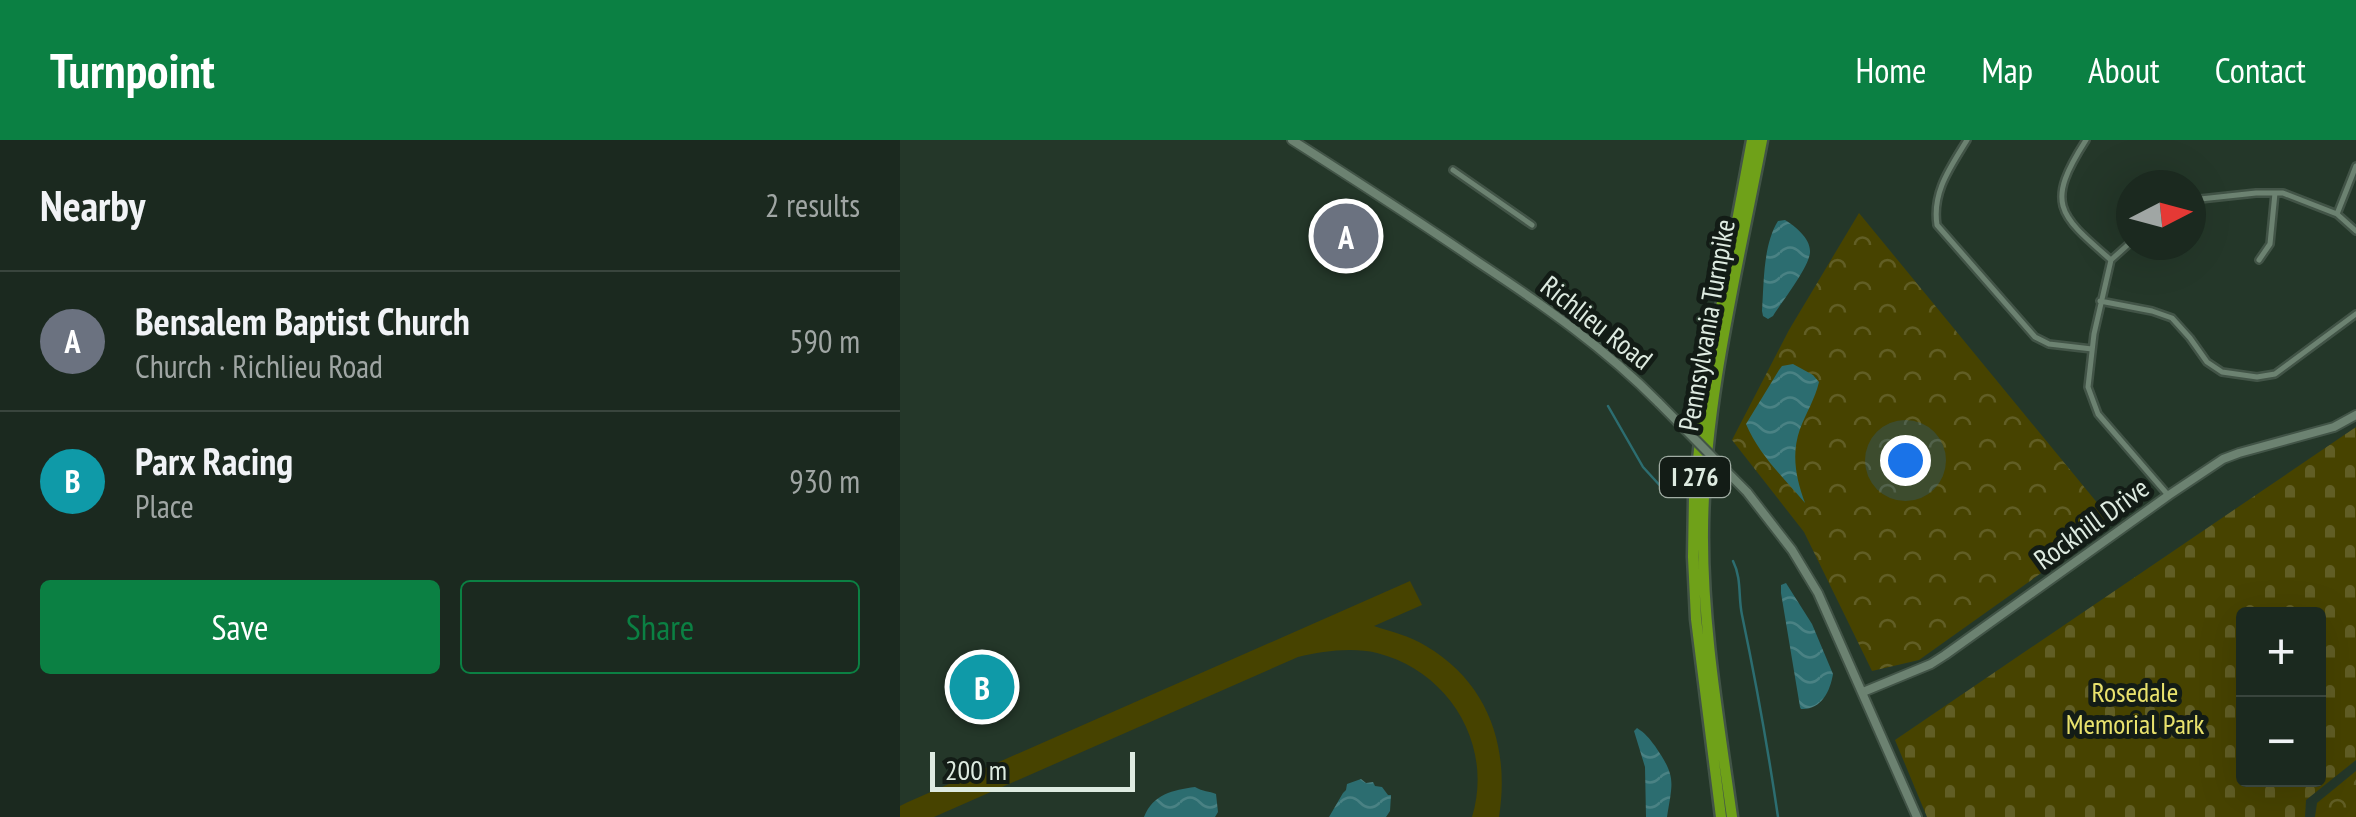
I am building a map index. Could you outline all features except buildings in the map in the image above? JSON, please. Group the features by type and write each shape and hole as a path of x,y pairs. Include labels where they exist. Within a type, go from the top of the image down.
{"highway":[{"name":"Pennsylvania Turnpike","path":"1722,817 1696,620 1694,497 1705,394 1752,140"},
{"name":"Pennsylvania Turnpike","path":"1732,817 1706,618 1704,496 1715,392 1762,140"}],"main road":[{"name":"Richlieu Road","path":"1292,140 1576,328 1622,366 1746,492 1806,570 1917,817"},
{"name":"Rockhill Drive","path":"1863,692 1932,664 2223,460 2334,427 2356,415"}],"street":[{"path":"1967,140 1937,196 1938,225 2035,338 2048,344 2092,350"},
{"path":"2086,140 2060,187 2062,200 2068,220 2111,260"},
{"path":"2336,214 2356,166"},
{"path":"1453,170 1532,225"},
{"path":"2206,198 2256,192 2299,198 2336,214 2356,231"},
{"path":"2259,260 2270,244 2275,193"},
{"path":"2116,256 2111,260 2100,302 2088,387 2098,414 2168,496"},
{"path":"2100,302 2172,318 2207,362 2222,372 2257,376 2275,374 2356,314"}],"green space":[{"path":"1859,213 2113,522 1919,660 1872,671 1804,532 1732,440 1789,330"},
{"name":"Rosedale Memorial Park","path":"2356,427 2356,760 2326,784 2326,607 2236,607 2236,787 2322,787 2306,800 2305,817 1927,817 1895,740"},
{"path":"1410,581 1422,605 1374,626 1426,646 1448,661 1480,698 1497,742 1501,766 1499,817 1472,817 1477,764 1471,738 1444,694 1403,662 1377,653 1348,650 1298,657 934,817 900,817 900,806 908,802"},
{"path":"2356,771 2356,817 2315,817 2317,803"}],"water":[{"path":"1785,220 1805,237 1809,257 1795,284 1768,319 1762,311 1767,252 1778,221"},
{"path":"1793,364 1819,382 1796,448 1797,476 1805,503 1765,456 1746,424 1782,366"},
{"path":"1786,583 1812,624 1833,674 1823,699 1808,709 1800,707 1781,593 1781,585"},
{"path":"1637,728 1655,746 1670,772 1667,817 1646,817 1645,767 1634,731"},
{"path":"1361,779 1391,795 1386,817 1329,817 1347,784"},
{"path":"1195,787 1216,794 1215,817 1144,817 1158,798"}],"waterway":[{"path":"1608,406 1643,467 1664,490"},
{"path":"1733,561 1778,817"}],"place":[{"name":"Bensalem Baptist Church","path":"1346,236"},
{"name":"Parx Racing","path":"982,687"}]}
